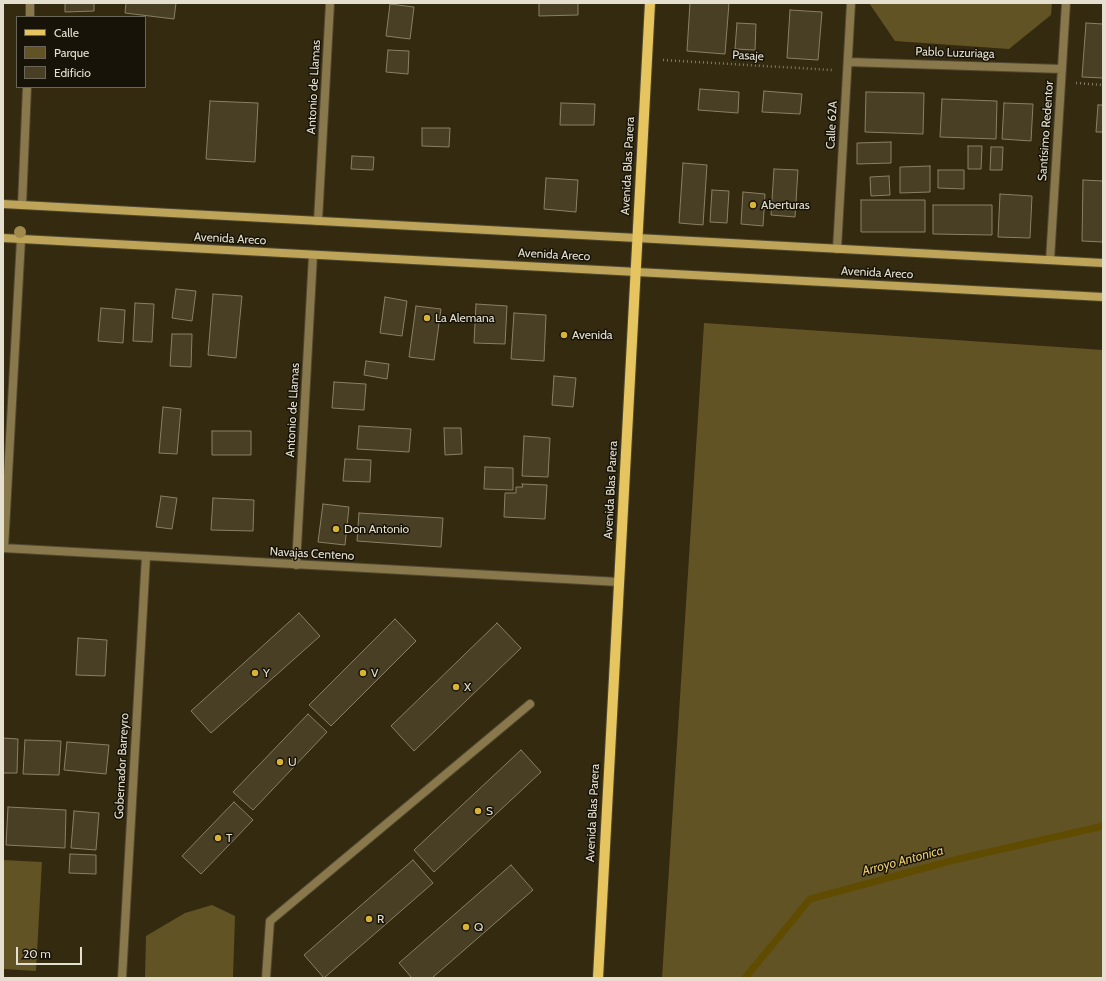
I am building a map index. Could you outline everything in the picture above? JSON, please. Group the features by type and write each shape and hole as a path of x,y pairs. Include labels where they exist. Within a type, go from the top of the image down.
{"main road":[{"name":"Avenida Blas Parera","path":"598,978 650,3"},
{"name":"Avenida Areco","path":"3,204 1103,263"},
{"name":"Avenida Areco","path":"3,238 1103,297"}],"street":[{"path":"30,3 30,16"},
{"name":"Antonio de Llamas","path":"318,221 330,3"},
{"name":"Calle 62A","path":"837,249 851,3"},
{"name":"Santísimo Redentor","path":"1050,260 1066,3"},
{"name":"Pablo Luzuriaga","path":"848,62 1062,69"},
{"path":"22,205 27,88"},
{"path":"4,548 21,239"},
{"name":"Antonio de Llamas","path":"296,565 314,255"},
{"name":"Navajas Centeno","path":"4,548 619,582"},
{"name":"Gobernador Barreyro","path":"122,978 146,556"},
{"path":"266,978 270,921 530,704"}],"path":[{"name":"Pasaje","path":"647,60 847,70"},
{"path":"1061,82 1103,85"}],"green space":[{"path":"869,3 1052,3 1051,15 1009,49 895,41"},
{"path":"704,323 1103,350 1103,978 662,978"},
{"path":"3,860 42,862 36,971 3,969"},
{"path":"212,905 235,916 233,978 145,978 146,936 185,913"}],"building":[{"path":"65,3 94,3 94,11 65,12"},
{"path":"126,3 176,3 174,19 125,13"},
{"path":"539,3 578,3 578,15 539,16"},
{"path":"690,3 729,3 725,54 687,51"},
{"path":"390,4 414,7 410,39 386,36"},
{"path":"790,10 822,12 818,60 787,58"},
{"path":"737,23 756,24 755,50 735,49"},
{"path":"1086,23 1103,24 1103,78 1082,77"},
{"path":"388,50 409,51 408,74 386,72"},
{"path":"700,89 739,92 738,113 698,110"},
{"path":"764,91 802,94 800,114 762,112"},
{"path":"866,92 924,93 923,134 865,132"},
{"path":"942,99 997,101 996,139 940,137"},
{"path":"210,101 258,103 255,162 206,159"},
{"path":"561,103 595,104 594,125 560,125"},
{"path":"1004,103 1033,104 1031,141 1002,139"},
{"path":"1098,105 1103,105 1103,132 1096,132"},
{"path":"422,128 450,128 449,147 422,146"},
{"path":"891,142 891,163 857,164 857,143"},
{"path":"968,146 982,146 981,169 968,169"},
{"path":"991,147 1003,147 1002,170 990,170"},
{"path":"352,156 374,157 373,170 351,169"},
{"path":"683,163 707,165 703,225 679,223"},
{"path":"930,166 930,192 900,193 900,167"},
{"path":"774,169 798,170 795,217 771,215"},
{"path":"938,170 964,170 964,189 938,188"},
{"path":"889,176 890,195 871,196 870,177"},
{"path":"546,178 578,180 576,212 544,209"},
{"path":"1083,180 1103,181 1103,242 1082,241"},
{"path":"712,190 729,191 727,223 710,222"},
{"path":"743,192 765,194 763,226 741,224"},
{"path":"1000,194 1032,196 1030,238 998,237"},
{"path":"861,200 925,200 925,232 861,232"},
{"path":"933,205 992,205 992,235 933,234"},
{"path":"176,289 196,291 192,321 172,318"},
{"path":"213,294 242,296 236,358 208,355"},
{"path":"385,297 407,301 402,336 380,333"},
{"path":"135,303 154,304 152,342 133,341"},
{"path":"476,304 507,306 505,344 474,343"},
{"path":"416,306 441,309 434,360 409,357"},
{"path":"101,308 125,310 123,343 98,341"},
{"path":"514,313 546,315 544,361 511,359"},
{"path":"172,334 192,334 191,367 170,366"},
{"path":"366,361 389,364 387,379 364,375"},
{"path":"554,376 576,378 573,407 552,405"},
{"path":"334,382 366,384 364,410 332,408"},
{"path":"163,407 181,409 177,454 159,453"},
{"path":"359,426 411,429 409,452 357,449"},
{"path":"444,428 461,428 462,454 445,455"},
{"path":"212,431 251,431 251,455 212,455"},
{"path":"524,436 550,438 548,477 522,476"},
{"path":"345,459 371,460 370,482 343,481"},
{"path":"485,467 513,468 513,490 484,489"},
{"path":"522,484 547,485 545,519 504,517 505,493 516,493 516,487 523,487"},
{"path":"161,496 177,498 172,529 156,527"},
{"path":"213,498 254,500 253,531 211,530"},
{"path":"323,504 349,507 345,545 318,542"},
{"path":"359,513 443,518 441,547 357,541"},
{"name":"Y","path":"299,613 320,636 211,733 191,711"},
{"name":"V","path":"395,619 416,641 331,726 309,705"},
{"name":"X","path":"497,623 521,648 414,751 391,726"},
{"path":"78,638 107,640 105,676 76,675"},
{"name":"U","path":"308,714 327,732 253,810 233,792"},
{"path":"3,738 18,739 17,773 3,773"},
{"path":"25,740 61,741 59,775 23,774"},
{"path":"67,742 109,745 106,774 64,770"},
{"name":"S","path":"521,750 541,772 434,872 414,850"},
{"name":"T","path":"234,802 253,820 201,874 182,856"},
{"path":"8,807 66,810 65,848 6,845"},
{"path":"74,811 99,813 96,850 71,848"},
{"path":"70,854 96,855 96,874 69,873"},
{"name":"R","path":"413,860 433,883 324,978 304,955"},
{"name":"Q","path":"511,865 533,890 432,978 412,978 399,963"}],"waterway":[{"name":"Arroyo Antonica","path":"745,978 810,899 954,860 1103,826"}],"place":[{"name":"Aberturas","path":"753,205"},
{"name":"La Alemana","path":"427,318"},
{"name":"Avenida","path":"564,335"},
{"name":"Don Antonio","path":"336,529"},
{"name":"Y","path":"255,673"},
{"name":"V","path":"363,673"},
{"name":"X","path":"456,687"},
{"name":"U","path":"280,762"},
{"name":"S","path":"478,811"},
{"name":"T","path":"218,838"},
{"name":"R","path":"369,919"},
{"name":"Q","path":"466,927"}]}
